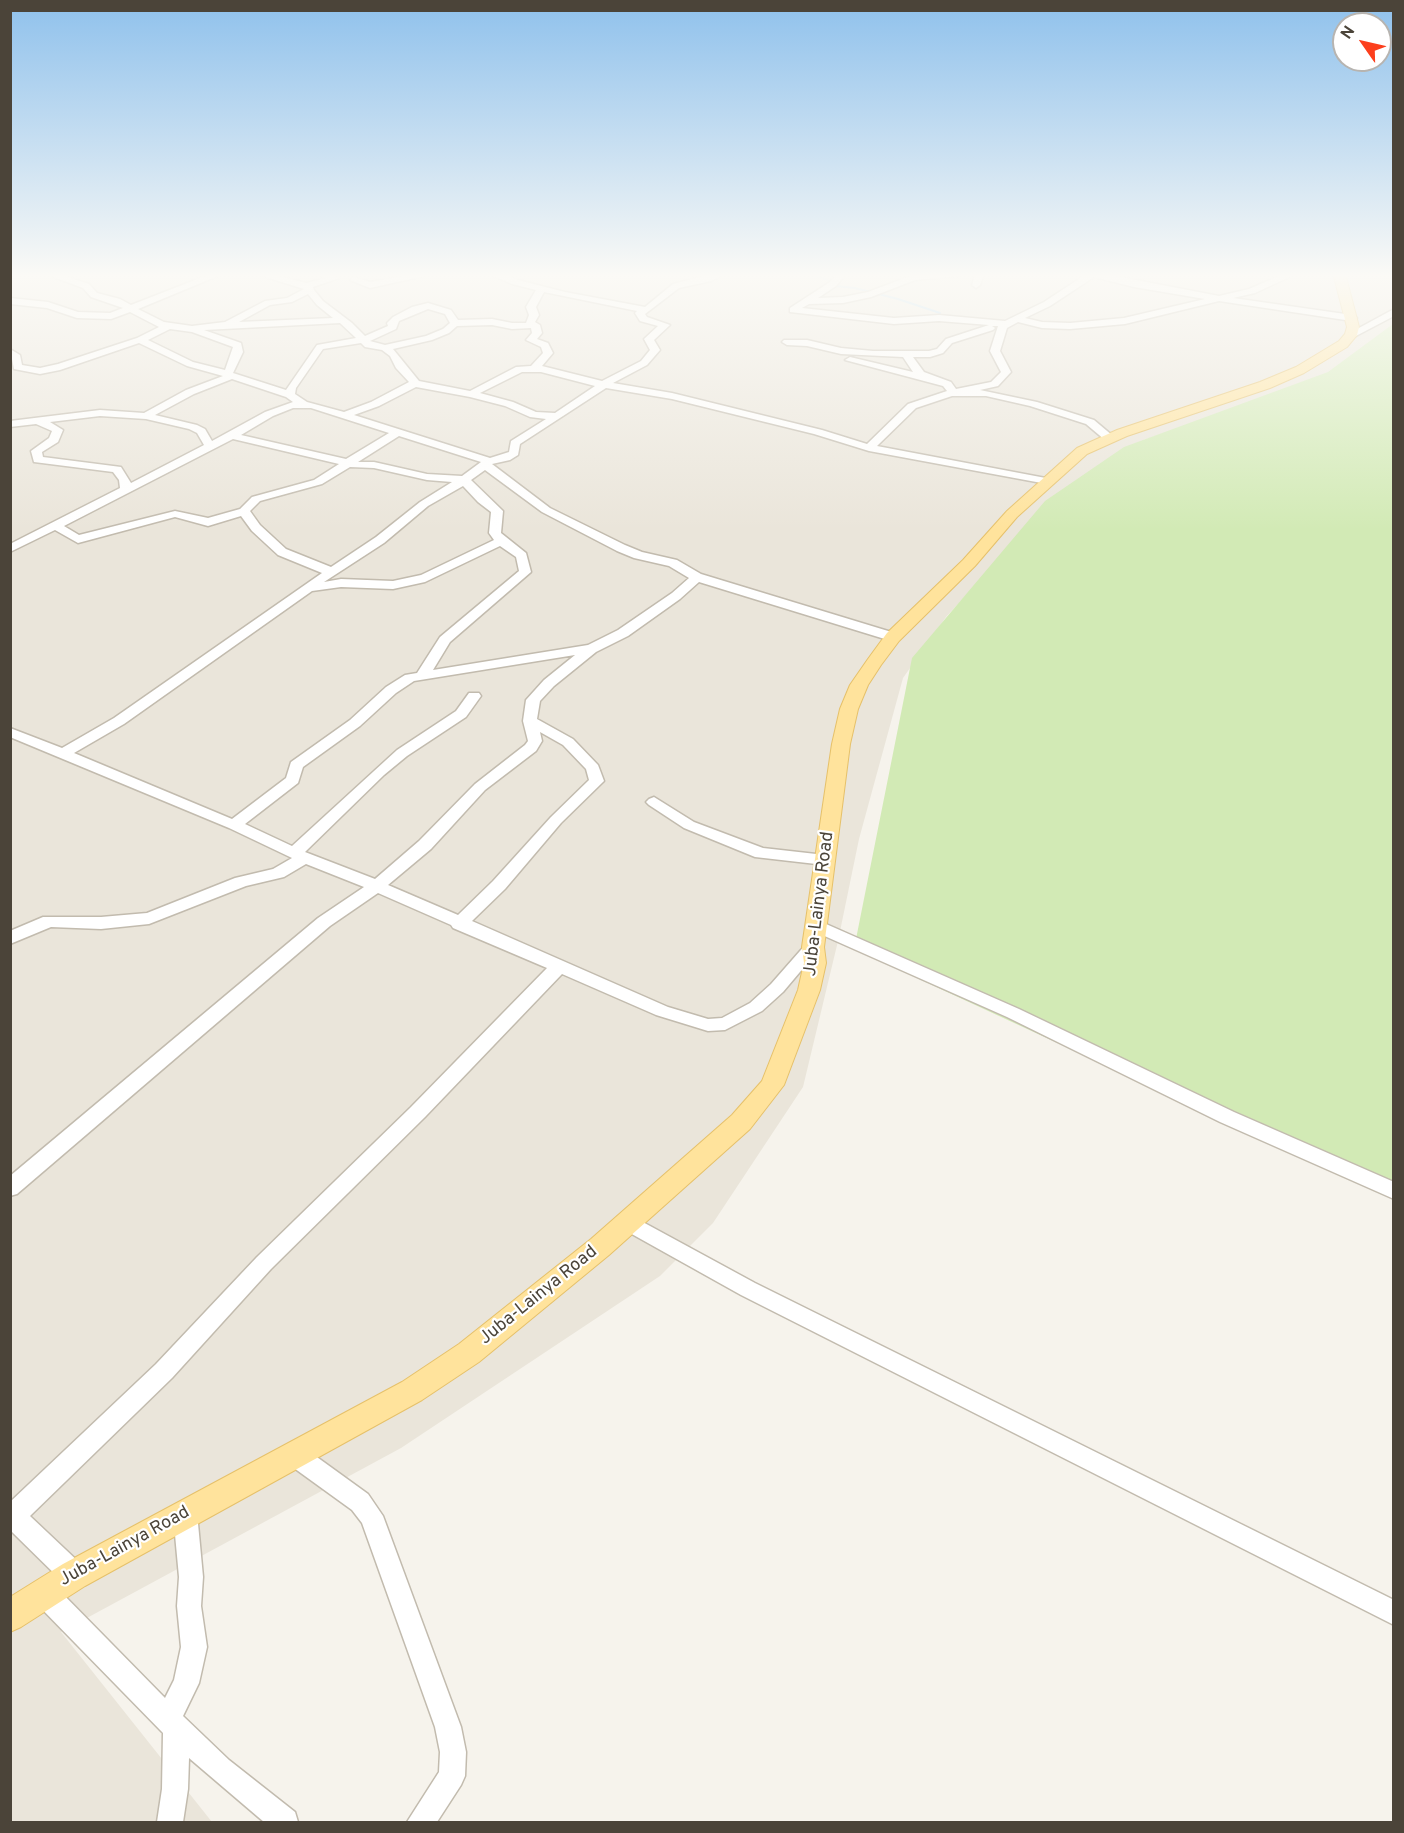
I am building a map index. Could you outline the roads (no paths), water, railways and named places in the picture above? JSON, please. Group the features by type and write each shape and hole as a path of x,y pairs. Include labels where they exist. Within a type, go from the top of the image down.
{"main road":[{"name":"Juba-Lainya Road","path":"10,1616 74,1575 412,1391 469,1353 628,1222 735,1128 772,1085 809,990 816,963 813,947 841,744 849,709 859,685 893,637 969,563 1012,514 1082,451 1108,438 1265,385 1321,359"}],"street":[{"path":"17,359 17,367 40,371 85,359"},
{"path":"179,359 290,395 305,405"},
{"path":"146,416 190,392 230,375 236,359"},
{"path":"290,395 291,388 312,359"},
{"path":"396,359 399,366 415,383 509,404 534,415 557,416"},
{"path":"535,368 543,359"},
{"path":"63,754 119,721 380,540 424,504 488,464 514,453 515,443 607,385 620,374 644,363 648,359"},
{"path":"842,359 937,381"},
{"path":"909,359 920,374 946,384 954,394"},
{"path":"868,448 912,406 931,398 954,394 985,384 994,384 1006,372 999,359"},
{"path":"471,394 520,369 535,368 607,385 672,396 818,432 868,448 1047,481"},
{"path":"344,415 394,395 415,383"},
{"path":"954,394 986,393 1033,404 1090,422 1108,438"},
{"path":"10,549 269,414 292,405 305,405 398,432 488,464 546,510 638,555 673,563 697,578 893,637"},
{"path":"10,424 100,413 146,416 201,431 210,446"},
{"path":"38,420 58,430 54,440 36,451 38,460 117,469 125,480 126,490"},
{"path":"56,526 78,539 175,514 208,522 244,511 256,499 318,482 398,432"},
{"path":"230,435 347,463 374,465 427,477 464,480 482,500 497,511 495,533 522,556 525,572 446,640 422,676"},
{"path":"244,511 256,528 282,552 332,572"},
{"path":"308,589 341,583 393,585 425,578 501,540"},
{"path":"10,1188 324,922 377,886 425,845 480,787 531,748 534,735 530,721 533,700 549,683 591,649 623,633 676,596 697,578"},
{"path":"234,825 293,780 296,765 355,723 391,690 410,678 591,649"},
{"path":"10,938 49,921 101,923 149,918 231,885 278,873 300,856 317,829 386,766 461,714 474,696"},
{"path":"459,924 499,885 550,826 597,781 593,768 568,742 530,721"},
{"path":"10,732 234,825 300,856 377,886 459,924 662,1011 708,1025 725,1024 756,1007 777,988 813,947"},
{"path":"654,802 689,825 751,850 771,855 825,860"},
{"path":"817,926 1013,1013 1227,1117 1394,1191"},
{"path":"74,1575 12,1514 164,1371 264,1263 418,1112 558,967"},
{"path":"628,1222 748,1288 1394,1613"},
{"path":"296,1455 360,1502 371,1516 448,1727 453,1752 452,1776 421,1822"},
{"path":"170,1822 175,1789 172,1723 186,1683 194,1647 189,1606 191,1577 185,1513"},
{"path":"44,1593 220,1769 285,1822"}]}
